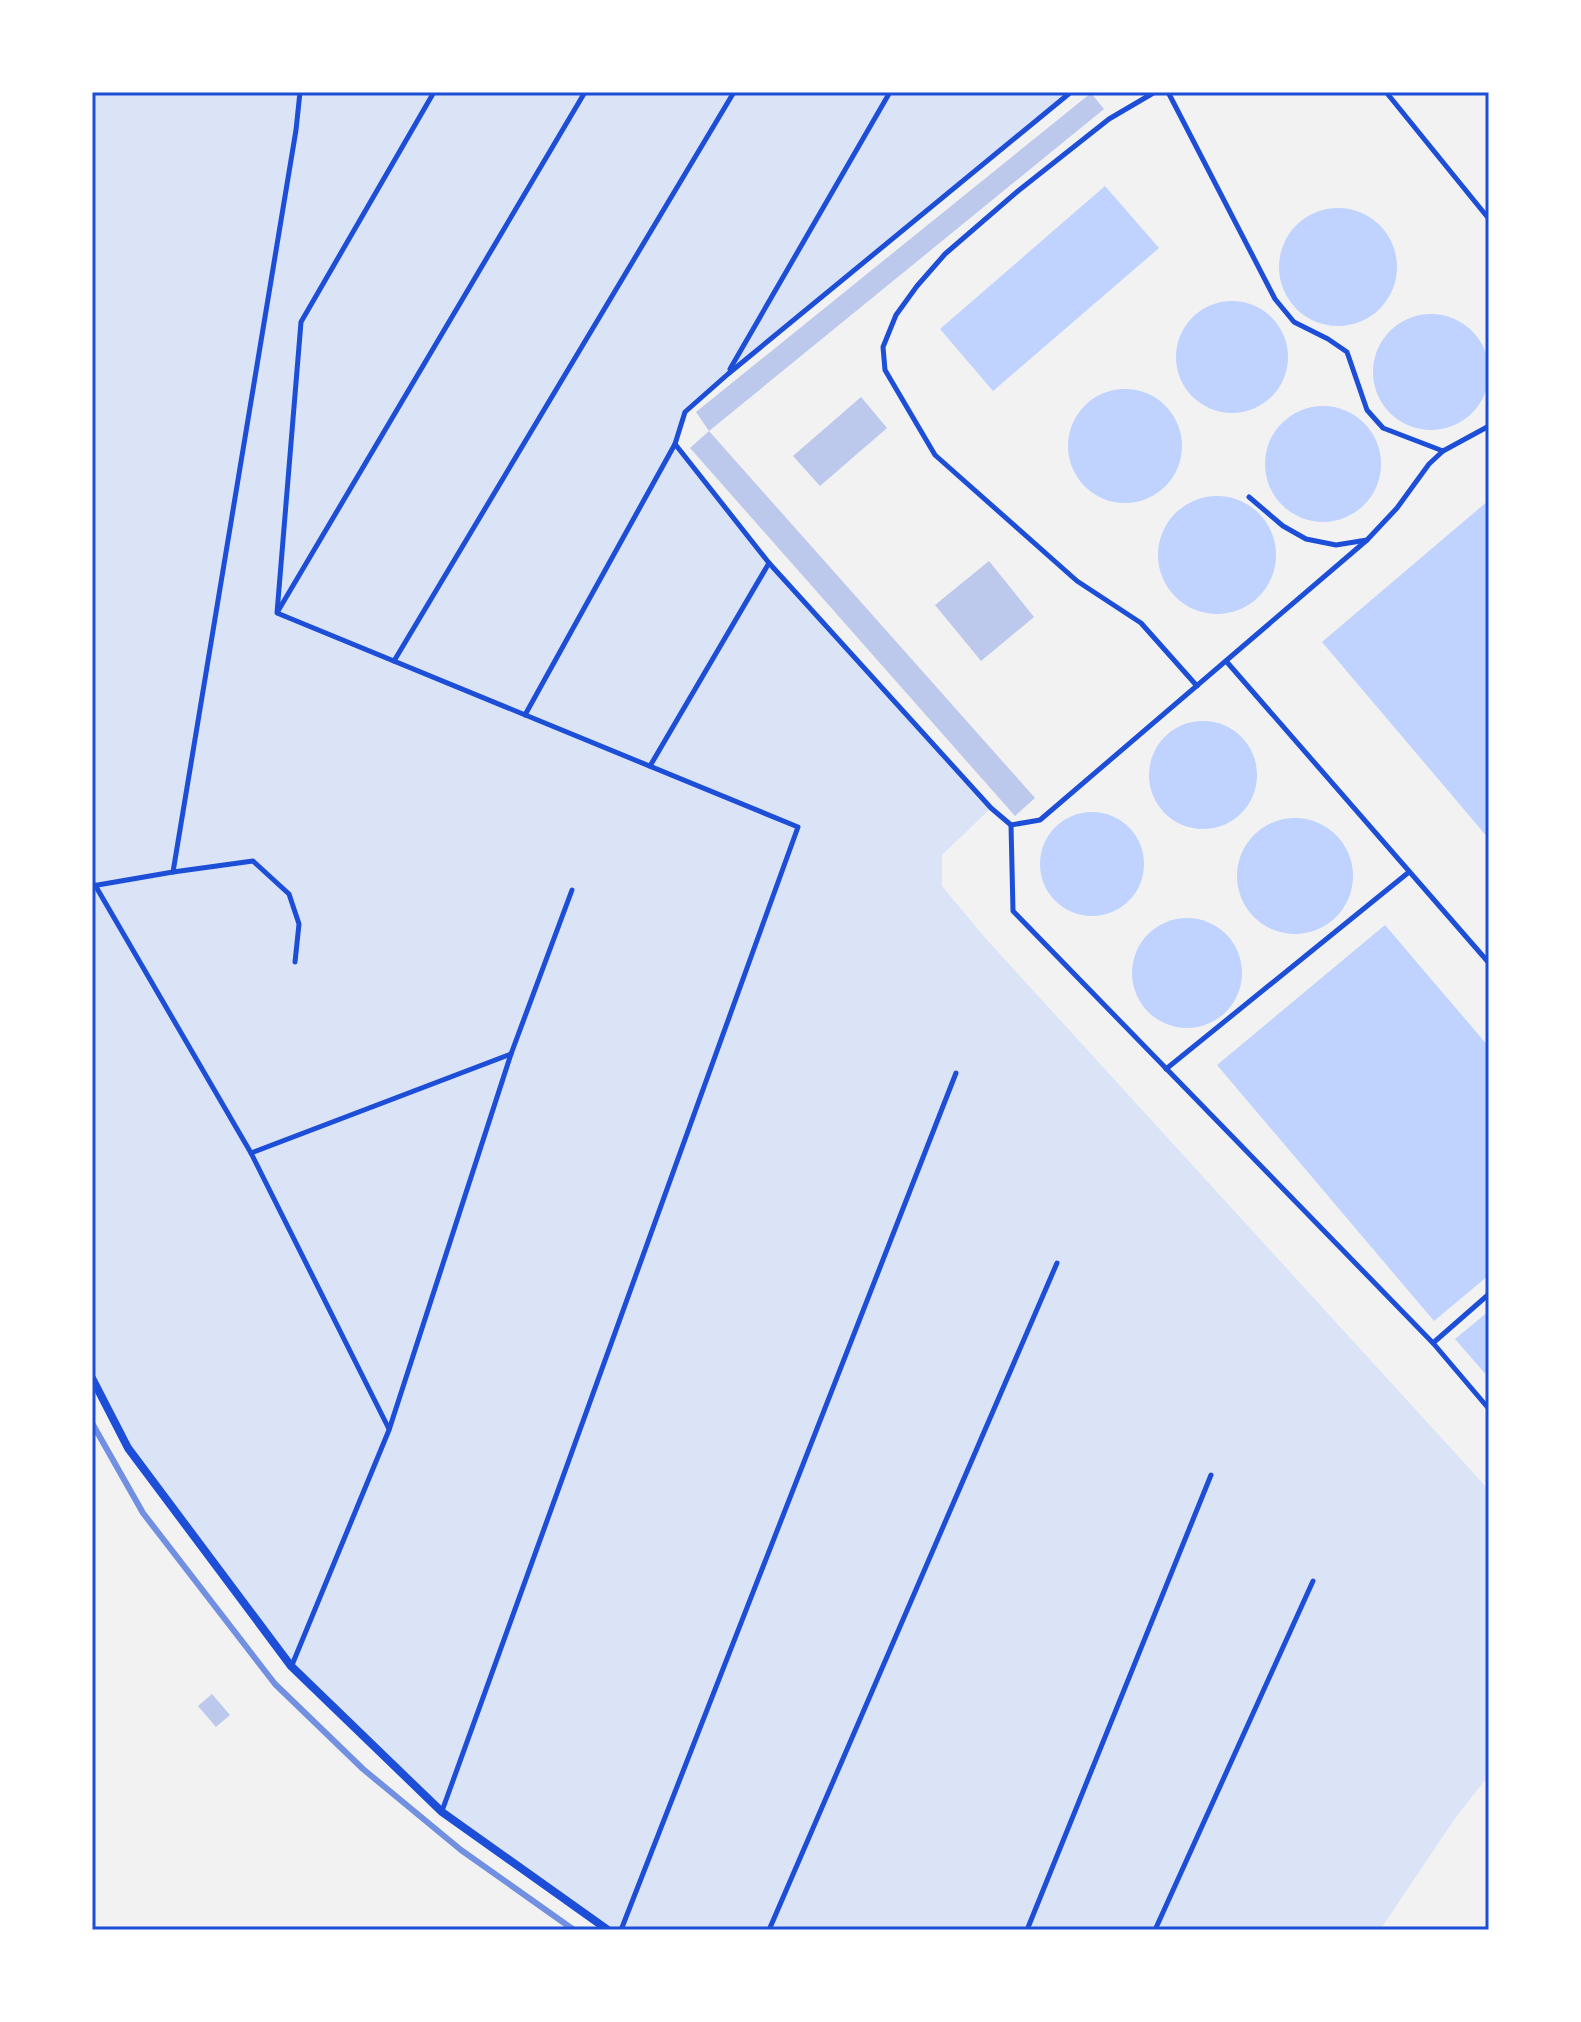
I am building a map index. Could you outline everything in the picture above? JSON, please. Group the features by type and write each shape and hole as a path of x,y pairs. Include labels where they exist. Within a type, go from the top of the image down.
{"street":[{"path":"92,1378 128,1448 291,1666 442,1812 608,1930"}],"lane":[{"path":"173,872 300,92"},
{"path":"277,613 301,322 434,92"},
{"path":"277,613 585,92"},
{"path":"394,661 734,92"},
{"path":"728,374 890,92"},
{"path":"525,715 675,444 685,412 1071,92"},
{"path":"1155,92 1109,119 945,254 896,315 883,347 885,370 935,455 1077,581 1141,623 1197,686"},
{"path":"1168,92 1275,299 1294,322 1347,352 1367,410 1383,428 1443,451"},
{"path":"1386,92 1489,219"},
{"path":"1011,825 1040,820 1367,540 1443,451 1489,426"},
{"path":"675,444 769,563 991,808 1011,825 1013,911 1433,1343 1489,1409"},
{"path":"1249,497 1283,526 1306,539 1336,545 1367,540"},
{"path":"649,766 769,563"},
{"path":"277,613 798,827 442,1812"},
{"path":"1226,661 1489,963"},
{"path":"295,962 299,924 289,894 253,861 93,885 251,1153 389,1430"},
{"path":"1166,1069 1409,872"},
{"path":"291,1666 389,1430 511,1054 572,890"},
{"path":"251,1153 511,1054"},
{"path":"621,1930 956,1073"},
{"path":"769,1930 1057,1263"},
{"path":"1433,1343 1489,1294"},
{"path":"1027,1930 1211,1475"},
{"path":"1155,1930 1313,1581"}],"shaded area":[{"path":"92,92 1071,92 685,412 675,444 769,563 991,808 942,855 942,886 988,941 1489,1490 1489,1775 1456,1817 1380,1930 608,1930 442,1812 291,1666 128,1448 92,1378"}],"water":[{"path":"1105,186 1159,248 993,391 940,329"},
{"path":"1338,208 1371,218 1387,234 1397,267 1387,300 1371,316 1338,326 1305,316 1289,300 1279,267 1289,234 1305,218"},
{"path":"1232,301 1253,305 1272,317 1284,336 1288,357 1284,378 1272,397 1253,409 1232,413 1211,409 1192,397 1180,378 1176,357 1180,336 1192,317 1211,305"},
{"path":"1431,314 1453,318 1472,331 1485,350 1489,372 1485,394 1472,413 1453,426 1431,430 1409,426 1390,413 1377,394 1373,372 1377,350 1390,331 1409,318"},
{"path":"1125,389 1147,393 1166,405 1178,424 1182,446 1178,468 1166,487 1147,499 1125,503 1103,499 1084,487 1072,468 1068,446 1072,424 1084,405 1103,393"},
{"path":"1323,406 1345,410 1364,423 1377,442 1381,464 1377,486 1364,505 1345,518 1323,522 1301,518 1282,505 1269,486 1265,464 1269,442 1282,423 1301,410"},
{"path":"1217,496 1239,501 1259,513 1271,533 1276,555 1271,577 1259,597 1239,609 1217,614 1195,609 1175,597 1163,577 1158,555 1163,533 1175,513 1195,501"},
{"path":"1489,500 1489,839 1322,642"},
{"path":"1203,721 1224,725 1241,737 1253,754 1257,775 1253,796 1241,813 1224,825 1203,829 1182,825 1165,813 1153,796 1149,775 1153,754 1165,737 1182,725"},
{"path":"1092,812 1112,816 1129,827 1140,844 1144,864 1140,884 1129,901 1112,912 1092,916 1072,912 1055,901 1044,884 1040,864 1044,844 1055,827 1072,816"},
{"path":"1295,818 1317,822 1336,835 1349,854 1353,876 1349,898 1336,917 1317,930 1295,934 1273,930 1254,917 1241,898 1237,876 1241,854 1254,835 1273,822"},
{"path":"1187,918 1208,923 1226,934 1237,952 1242,973 1237,994 1226,1012 1208,1023 1187,1028 1166,1023 1148,1012 1137,994 1132,973 1137,952 1148,934 1166,923"},
{"path":"1385,925 1489,1047 1489,1275 1434,1321 1217,1065"},
{"path":"1489,1311 1489,1378 1455,1339"}],"building":[{"path":"1091,93 1104,109 709,431 696,412"},
{"path":"861,397 887,428 820,486 793,456"},
{"path":"709,431 1035,798 1015,816 690,448"},
{"path":"989,561 1034,617 981,661 935,605"},
{"path":"212,1694 230,1715 216,1727 198,1706"}],"railway":[{"path":"92,1423 143,1513 275,1684 363,1769 461,1850 574,1930"}]}
